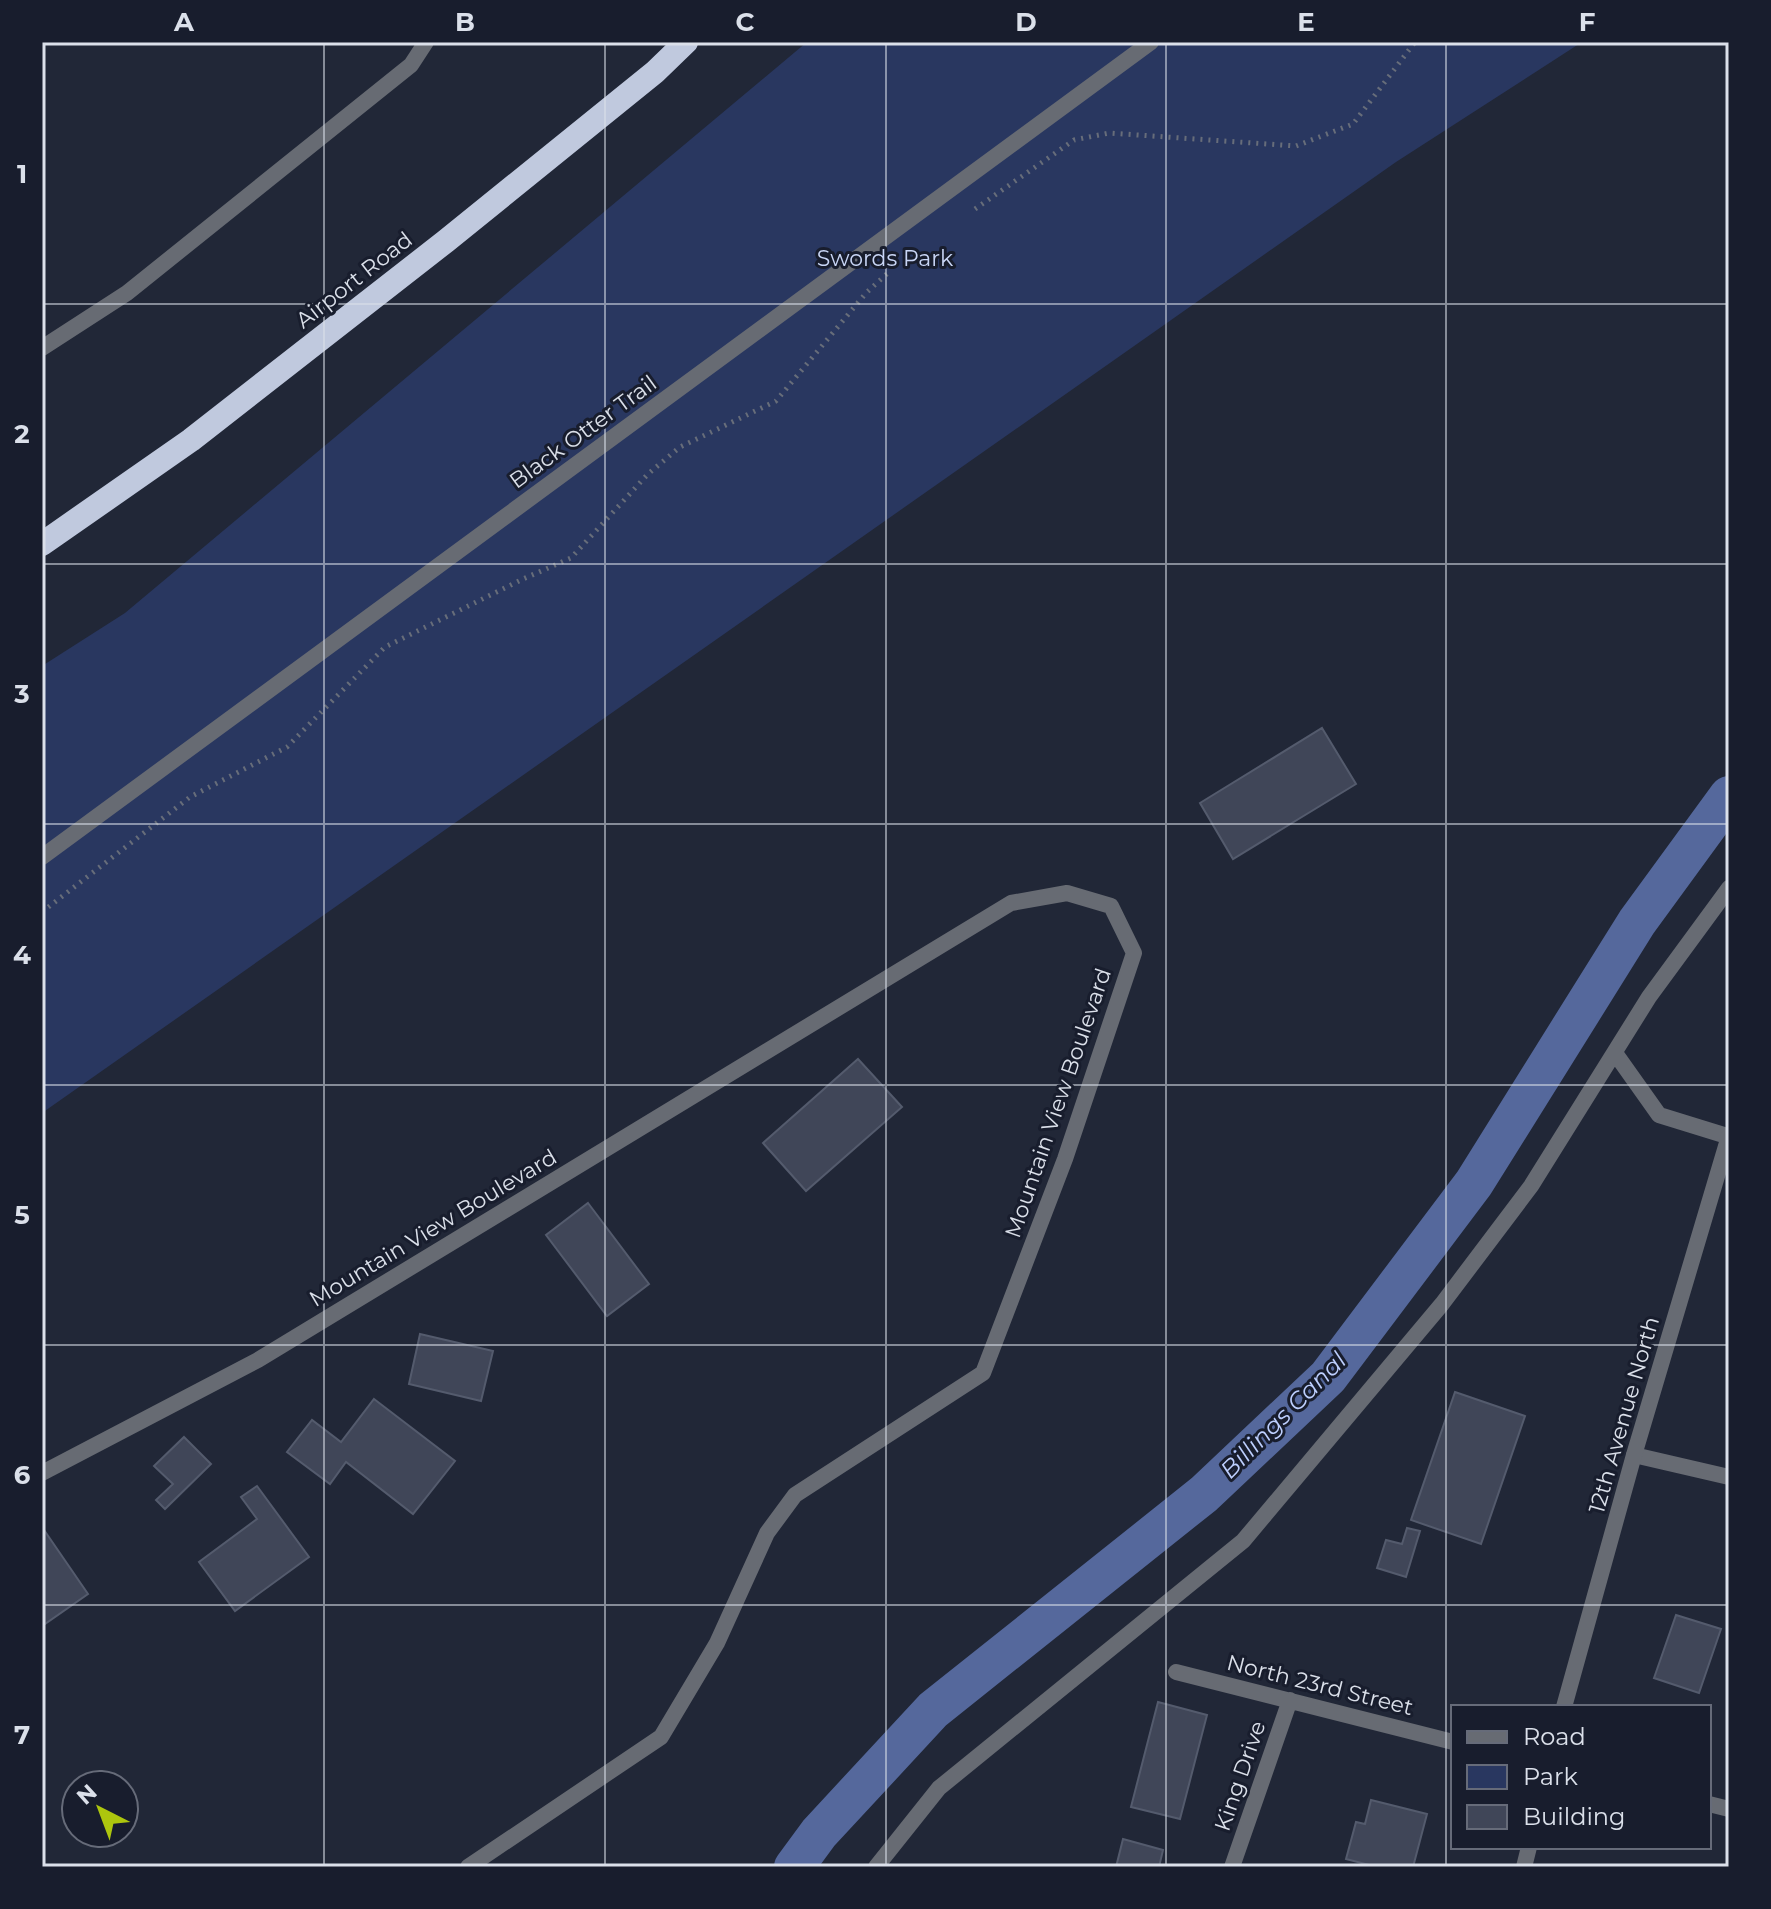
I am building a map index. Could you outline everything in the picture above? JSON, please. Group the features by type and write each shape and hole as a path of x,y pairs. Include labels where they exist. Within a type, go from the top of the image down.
{"highway":[{"name":"Airport Road","path":"42,544 191,440 470,221 655,72 686,42"}],"street":[{"path":"42,348 127,293 411,65 426,42"},
{"name":"Black Otter Trail","path":"42,857 1151,42"},
{"path":"876,1867 939,1788 1243,1541 1442,1304 1523,1198 1649,997 1729,888"},
{"name":"Mountain View Boulevard","path":"42,1473 258,1360 1011,903 1067,893 1111,906 1134,953 1065,1159 983,1373 795,1495 767,1533 717,1643 661,1737 468,1867"},
{"path":"1615,1053 1659,1115 1728,1136"},
{"name":"12th Avenue North","path":"1565,1705 1728,1136"},
{"path":"1634,1455 1729,1477"},
{"name":"North 23rd Street","path":"1176,1672 1451,1741"},
{"name":"King Drive","path":"1232,1867 1290,1700"}],"path":[{"path":"964,217 1074,140 1109,133 1296,146 1353,124 1415,42"},
{"path":"42,912 190,797 287,747 385,647 571,558 648,474 680,447 776,401 866,293 894,268"}],"green space":[{"name":"Swords Park","path":"807,42 1582,42 1396,162 42,1113 42,666 125,613"}],"building":[{"path":"1322,728 1356,784 1233,859 1200,803"},
{"path":"858,1059 902,1107 806,1191 763,1143"},
{"path":"588,1203 649,1284 607,1316 546,1235"},
{"path":"420,1334 493,1351 481,1401 409,1384"},
{"path":"1455,1392 1525,1416 1481,1544 1411,1520"},
{"path":"374,1399 455,1461 413,1514 346,1462 330,1484 287,1452 312,1420 341,1442"},
{"path":"184,1437 211,1464 165,1509 156,1500 173,1484 154,1466"},
{"path":"257,1486 309,1557 235,1611 199,1562 257,1519 241,1497"},
{"path":"42,1527 88,1594 42,1626"},
{"path":"1407,1528 1420,1531 1406,1577 1377,1568 1386,1540 1402,1544"},
{"path":"1676,1615 1721,1629 1699,1693 1654,1678"},
{"path":"1158,1702 1207,1715 1180,1819 1131,1807"},
{"path":"1371,1800 1427,1814 1413,1867 1377,1867 1346,1859 1356,1822 1365,1824"},
{"path":"1123,1839 1163,1850 1159,1867 1116,1867"}],"waterway":[{"name":"Billings Canal","path":"794,1867 819,1833 933,1710 1204,1494 1328,1377 1474,1183 1637,922 1729,796"}]}
